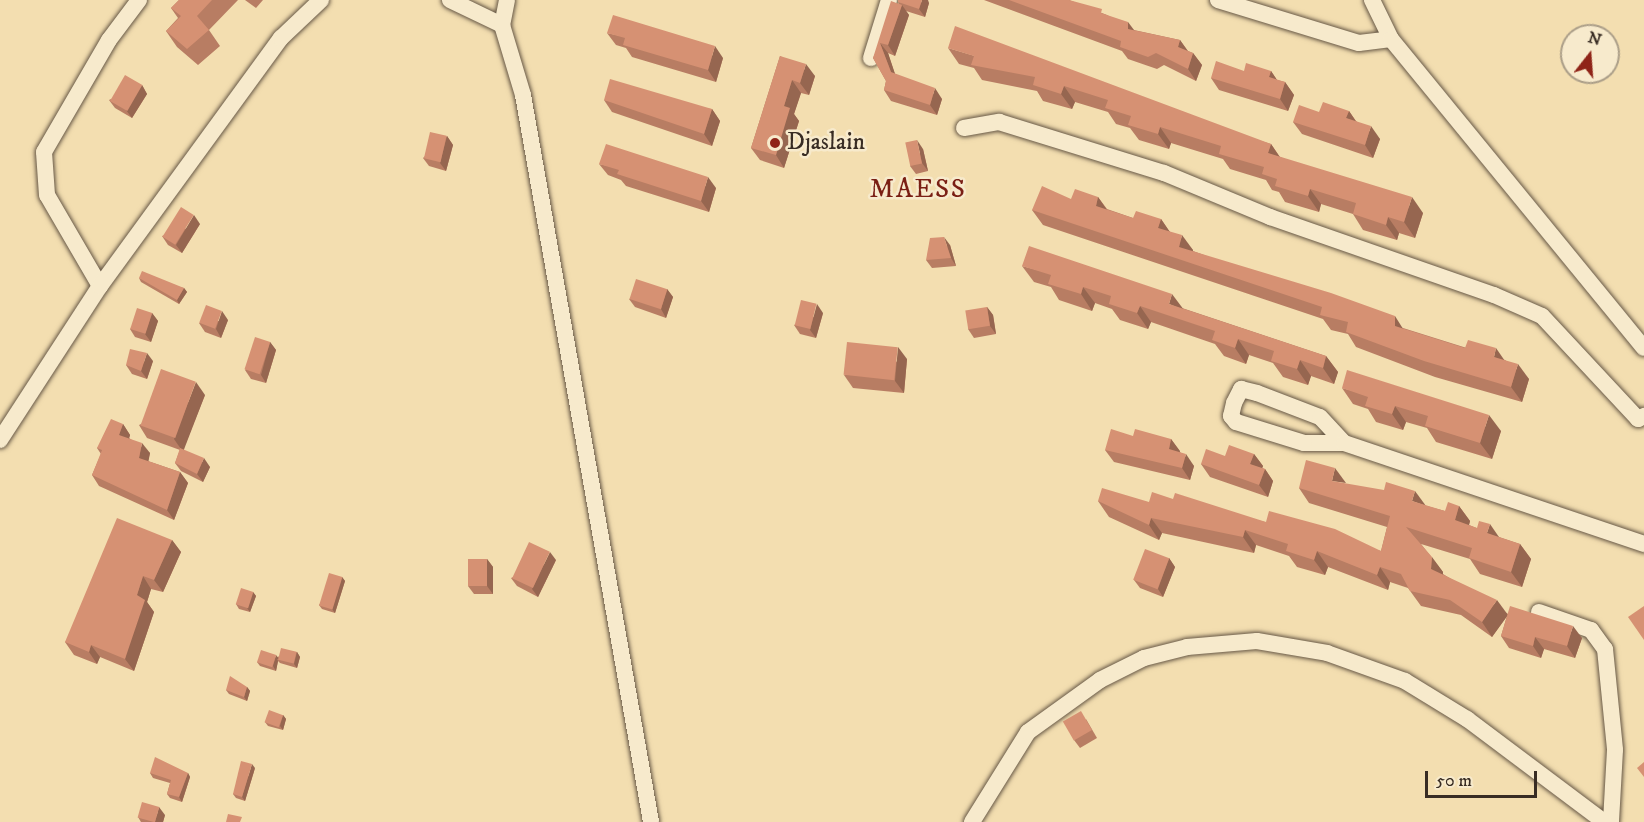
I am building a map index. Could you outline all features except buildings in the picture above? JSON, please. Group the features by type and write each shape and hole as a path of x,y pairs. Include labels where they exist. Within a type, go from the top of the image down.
{"street":[{"path":"100,286 47,195 44,152 109,40 139,0"},
{"path":"0,440 100,286 281,38 321,0"},
{"path":"450,0 502,25"},
{"path":"507,0 502,25 523,95 651,822"},
{"path":"871,58 889,0"},
{"path":"1218,0 1359,43 1391,39"},
{"path":"1372,0 1391,39 1644,348"},
{"path":"964,128 999,122 1164,173 1270,217 1523,307 1542,316 1568,339 1642,421"},
{"path":"1344,443 1320,417 1257,393 1241,389 1234,403 1236,422 1304,443 1344,443 1644,544"},
{"path":"1539,612 1591,630 1605,649 1615,750 1611,822"},
{"path":"972,822 1028,732 1100,680 1144,658 1187,647 1257,641 1327,652 1405,681 1467,719 1604,822"}],"place":[{"name":"Djaslain","path":"775,143"}],"district":[{"name":"MAESS","path":"918,190"}]}
